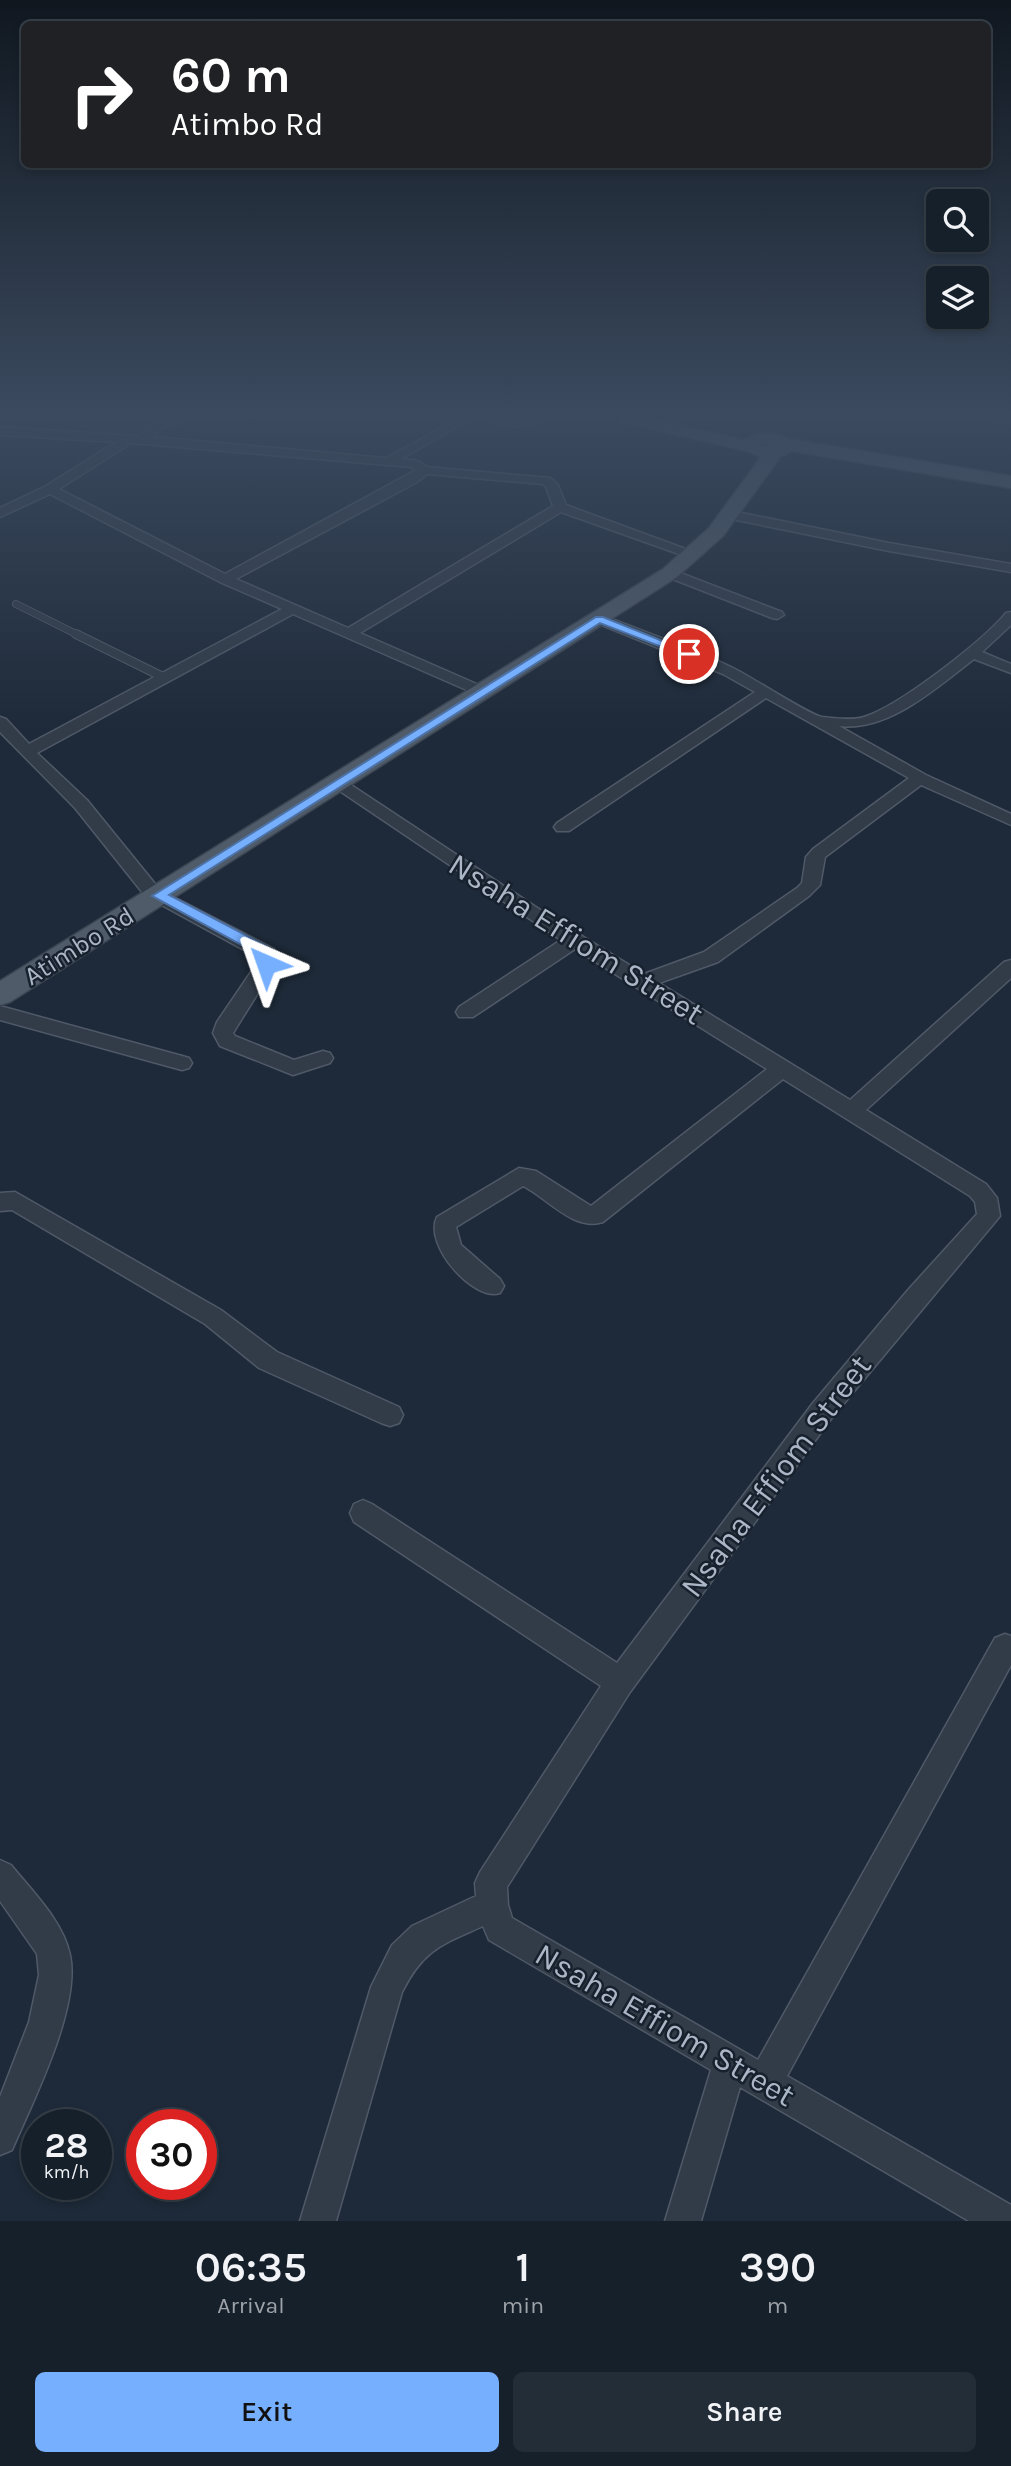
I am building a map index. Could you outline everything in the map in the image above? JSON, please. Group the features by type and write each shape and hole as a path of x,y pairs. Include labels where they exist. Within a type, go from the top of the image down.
{"main road":[{"name":"Atimbo Rd","path":"0,995 600,619 695,555 726,522"}],"street":[{"path":"113,522 225,579 483,692"},
{"path":"225,579 334,522"},
{"path":"351,632 536,522"},
{"path":"602,522 695,555"},
{"path":"765,522 1011,568"},
{"path":"670,573 777,614"},
{"path":"27,752 294,608"},
{"path":"814,719 858,724 880,716 973,653 1001,630 1011,616"},
{"path":"600,619 670,646 767,691 920,778 1011,820"},
{"path":"973,653 1011,669"},
{"path":"563,827 767,691"},
{"path":"0,722 81,804 157,897 267,954 266,964 224,1027 223,1033 227,1041 293,1068 323,1058"},
{"path":"642,982 711,957 803,892 811,885 819,853 920,778"},
{"name":"Nsaha Effiom Street","path":"336,783 574,940 978,1190 986,1198 989,1216 916,1297 822,1411 620,1682 491,1883 492,1905 500,1928 1004,2221"},
{"path":"466,1012 574,940"},
{"path":"850,1112 1011,967"},
{"path":"0,1013 182,1063"},
{"path":"492,1286 452,1253 443,1236 445,1223 519,1177 528,1177 584,1214 595,1216 782,1069"},
{"path":"0,1202 15,1201 214,1317 268,1360 390,1415"},
{"path":"363,1513 620,1682"},
{"path":"764,2083 1005,1648"},
{"path":"0,1875 54,1952 56,1978 45,2025 0,2138"},
{"path":"318,2221 387,1987 402,1956 422,1937 492,1905"},
{"path":"682,2221 730,2063"}],"lane":[{"path":"16,604 165,678"}],"route":[{"path":"266,964 267,954 263,950 159,896 600,619 689,654"}]}
